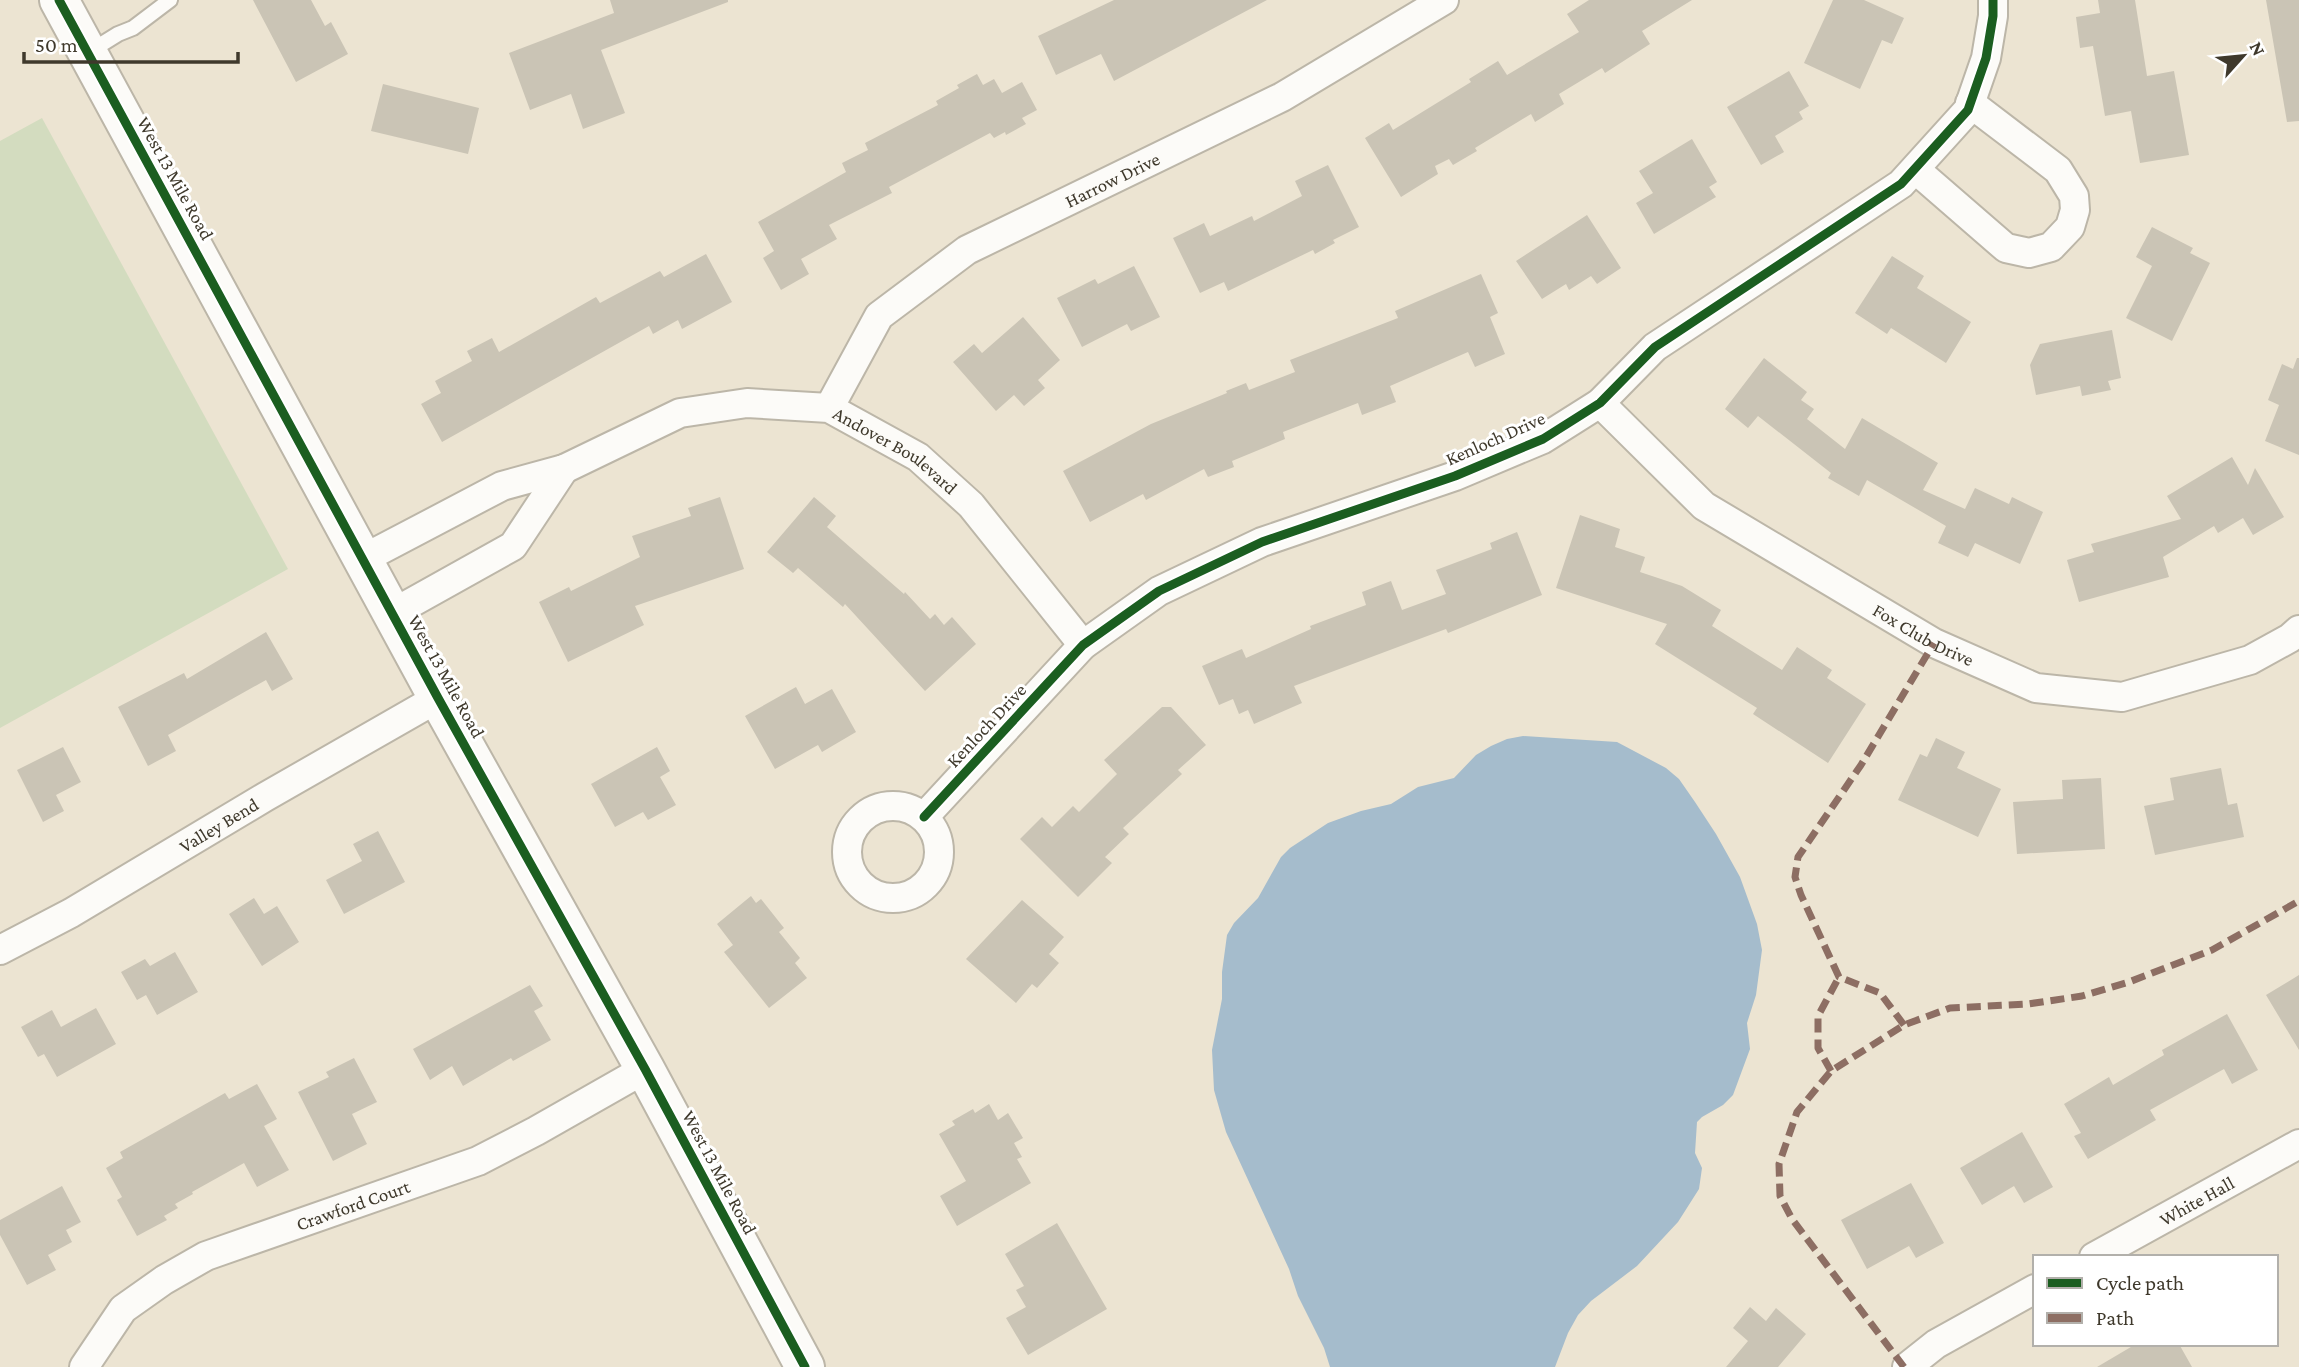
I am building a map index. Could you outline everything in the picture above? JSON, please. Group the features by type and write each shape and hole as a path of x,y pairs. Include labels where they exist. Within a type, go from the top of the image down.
{"street":[{"name":"West 13 Mile Road","path":"59,0 438,698 645,1069 805,1367"},
{"name":"Harrow Drive","path":"829,408 879,316 967,250 1282,97 1444,0"},
{"name":"Kenloch Drive","path":"924,817 1083,645 1159,591 1251,548 1455,476 1543,439 1600,403 1655,346 1901,184 1968,110 1986,58 1993,0"},
{"path":"1916,170 2006,248 2029,253 2051,247 2070,227 2075,210 2074,196 2058,170 1970,103"},
{"name":"Andover Boulevard","path":"363,559 502,486 564,468 680,412 747,403 829,408 918,457 971,505 1083,645"},
{"name":"Fox Club Drive","path":"1600,403 1704,506 1934,643 2036,688 2122,697 2250,660 2290,638 2299,630"},
{"path":"393,613 513,546 564,468"},
{"name":"Valley Bend","path":"0,950 71,913 438,698"},
{"name":"Crawford Court","path":"84,1367 123,1309 164,1280 206,1256 478,1161 645,1069"},
{"name":"White Hall","path":"2098,1255 2299,1144"},
{"path":"1907,1367 1936,1343 2033,1290"}],"lane":[{"path":"88,53 133,28 170,0"}],"green space":[{"path":"42,118 288,569 0,728 0,141"}],"water":[{"path":"1523,736 1617,742 1666,768 1679,779 1716,834 1740,877 1757,924 1762,950 1756,995 1747,1023 1750,1049 1733,1095 1697,1122 1695,1153 1702,1168 1699,1189 1678,1222 1637,1266 1591,1301 1578,1315 1555,1367 1330,1367 1324,1348 1298,1296 1289,1269 1226,1132 1214,1090 1212,1050 1222,999 1222,972 1227,935 1234,923 1258,898 1281,857 1290,848 1328,823 1391,804 1418,787 1454,778 1476,755 1507,739"}],"building":[{"path":"253,0 311,0 325,26 331,22 348,54 296,82"},
{"path":"610,0 728,2 601,50 625,113 583,129 571,94 530,110 509,53 614,13"},
{"path":"1114,0 1267,0 1114,81 1101,54 1056,75 1038,36"},
{"path":"1589,0 1692,0 1642,31 1650,44 1605,73 1602,68 1559,94 1564,104 1535,122 1531,114 1475,148 1477,151 1453,165 1449,159 1435,166 1438,174 1401,197 1365,138 1389,123 1393,130 1471,82 1469,79 1498,61 1507,75 1579,32 1567,14"},
{"path":"1833,0 1864,0 1904,18 1892,44 1882,40 1860,89 1804,63"},
{"path":"2098,0 2135,0 2147,76 2174,71 2189,155 2140,163 2131,111 2105,116 2093,46 2080,48 2076,17 2100,13"},
{"path":"2266,0 2299,0 2299,121 2287,122"},
{"path":"1789,71 1809,106 1799,112 1803,119 1775,136 1784,152 1761,165 1727,107"},
{"path":"977,74 983,85 994,79 1002,93 1022,82 1037,110 1022,118 1026,124 994,138 990,133 889,187 892,193 829,225 837,239 801,259 809,274 781,290 763,258 774,251 758,222 846,172 842,163 868,150 865,143 938,105 936,101"},
{"path":"383,84 479,108 468,154 371,131"},
{"path":"1692,139 1717,182 1709,187 1716,197 1654,234 1636,203 1653,193 1639,171"},
{"path":"1328,165 1359,227 1333,240 1335,243 1315,254 1313,250 1228,291 1224,282 1200,293 1173,238 1204,223 1210,236 1252,216 1254,221 1302,196 1295,181"},
{"path":"1587,215 1621,268 1597,284 1591,276 1569,290 1566,284 1542,299 1516,261"},
{"path":"2152,227 2193,248 2190,253 2210,263 2172,341 2126,318 2152,266 2136,257"},
{"path":"706,254 732,302 682,329 678,320 653,334 649,326 442,442 421,404 441,393 435,381 472,361 467,351 492,338 499,352 596,297 600,303 660,271 664,277"},
{"path":"1892,256 1924,276 1917,288 1971,322 1946,363 1891,328 1887,334 1855,313"},
{"path":"1134,266 1160,317 1131,331 1127,324 1082,347 1057,298 1095,279 1098,284"},
{"path":"1481,274 1498,313 1490,317 1505,354 1475,367 1468,352 1390,386 1396,402 1362,415 1358,403 1283,432 1285,439 1232,461 1234,467 1208,477 1204,469 1146,500 1143,494 1090,522 1063,471 1151,424 1227,393 1226,391 1246,383 1249,390 1295,372 1290,360 1398,318 1395,311"},
{"path":"1023,317 1060,360 1038,380 1045,388 1024,406 1014,395 996,411 953,362 974,344 982,353"},
{"path":"2112,330 2121,378 2108,381 2111,390 2082,396 2080,386 2036,395 2030,365 2040,344"},
{"path":"1764,358 1807,392 1801,400 1814,409 1807,419 1845,449 1862,418 1938,463 1923,490 1965,509 1975,488 2009,504 2012,497 2043,512 2020,564 1975,543 1968,557 1938,543 1946,526 1867,480 1859,496 1828,478 1831,473 1758,416 1748,428 1725,409"},
{"path":"2297,358 2299,455 2265,441 2279,405 2268,400 2282,364 2293,369"},
{"path":"2232,457 2248,485 2255,468 2284,517 2253,535 2243,518 2218,533 2214,526 2163,557 2169,577 2079,602 2067,560 2094,552 2091,544 2181,519 2167,496"},
{"path":"720,497 744,569 635,606 644,625 568,662 539,602 569,587 571,591 640,557 632,536 691,516 688,508"},
{"path":"814,497 836,516 827,527 904,594 905,592 930,619 935,614 944,625 952,617 976,644 925,691 845,604 843,607 798,568 793,573 767,552"},
{"path":"1580,515 1620,529 1615,547 1645,557 1640,572 1682,586 1721,610 1712,626 1782,670 1797,647 1832,670 1827,678 1866,704 1828,763 1753,714 1757,708 1655,644 1667,624 1556,588"},
{"path":"1517,532 1542,595 1448,633 1446,629 1294,686 1302,703 1254,724 1248,710 1239,714 1233,699 1219,705 1202,666 1242,649 1246,658 1311,629 1310,626 1366,605 1362,592 1391,581 1402,610 1446,594 1436,570 1492,549 1490,543"},
{"path":"266,632 293,679 272,691 266,680 168,735 176,751 148,766 118,707 184,673 187,679"},
{"path":"796,687 805,704 832,689 856,732 822,752 818,745 775,769 745,716"},
{"path":"1162,707 1171,707 1206,745 1178,770 1182,774 1123,828 1129,834 1105,857 1112,863 1078,897 1020,839 1042,817 1052,827 1073,806 1079,812 1117,774 1104,760"},
{"path":"1936,738 1965,752 1957,768 2001,789 1978,837 1898,800 1920,754 1927,757"},
{"path":"63,747 81,782 56,795 64,811 43,822 17,770"},
{"path":"657,747 670,771 660,777 676,805 648,820 643,812 615,827 591,784"},
{"path":"2221,768 2228,805 2237,803 2244,837 2155,855 2144,806 2174,800 2170,778"},
{"path":"2101,778 2105,849 2017,854 2013,802 2063,799 2062,780"},
{"path":"378,831 405,882 344,914 326,880 362,861 353,844"},
{"path":"751,896 756,903 761,899 784,928 779,932 800,958 795,963 807,978 769,1008 724,952 733,945 717,924"},
{"path":"254,898 264,914 277,906 299,942 262,966 229,914"},
{"path":"1022,900 1064,937 1049,954 1059,963 1037,988 1032,984 1016,1003 966,959"},
{"path":"175,952 198,992 157,1015 146,995 137,1000 121,972 145,959 150,966"},
{"path":"2299,975 2299,1050 2266,995"},
{"path":"530,985 543,1006 534,1011 551,1040 513,1061 511,1058 463,1086 452,1066 430,1080 413,1049"},
{"path":"96,1008 116,1044 57,1077 44,1054 38,1057 21,1027 52,1010 61,1027"},
{"path":"2227,1014 2258,1070 2232,1084 2224,1069 2150,1110 2156,1120 2088,1159 2074,1136 2081,1133 2064,1104 2109,1077 2113,1085 2164,1055 2162,1050"},
{"path":"354,1058 377,1102 352,1114 367,1144 333,1161 298,1092 329,1077 326,1072"},
{"path":"257,1084 277,1119 264,1126 289,1170 257,1187 244,1163 192,1192 193,1194 175,1204 178,1208 164,1216 167,1220 137,1236 117,1200 122,1197 106,1168 123,1158 120,1152 225,1093 229,1099"},
{"path":"989,1104 998,1120 1008,1113 1023,1138 1014,1143 1022,1157 1017,1159 1031,1183 957,1226 940,1196 966,1181 939,1134 955,1125 952,1121 973,1109 975,1113"},
{"path":"2022,1132 2053,1187 2024,1203 2014,1186 1982,1205 1960,1168"},
{"path":"1911,1183 1944,1243 1916,1258 1909,1246 1867,1269 1841,1220"},
{"path":"62,1186 81,1222 66,1230 72,1242 48,1255 56,1270 27,1285 0,1235 0,1220"},
{"path":"1057,1223 1107,1309 1028,1355 1006,1318 1026,1307 1016,1290 1024,1286 1005,1254"},
{"path":"1750,1307 1766,1321 1776,1308 1806,1334 1778,1367 1726,1367 1748,1341 1733,1328"},
{"path":"2133,1346 2180,1346 2192,1367 2097,1367"}],"marked path":[{"path":"1904,1025 1880,993 1839,977 1795,877 1798,857 1861,765 1934,643"},
{"path":"1904,1367 1792,1219 1780,1196 1779,1164 1797,1112 1831,1071 1904,1025 1950,1008 2028,1004 2082,996 2129,982 2212,950 2299,901"},
{"path":"1831,1071 1818,1048 1818,1016 1839,977"}],"cycle path":[{"path":"59,0 438,698 645,1069 805,1367"},
{"path":"924,817 1083,645 1159,591 1262,542 1455,476 1543,439 1600,403 1655,347 1901,184 1968,110 1986,58 1993,0"}]}
